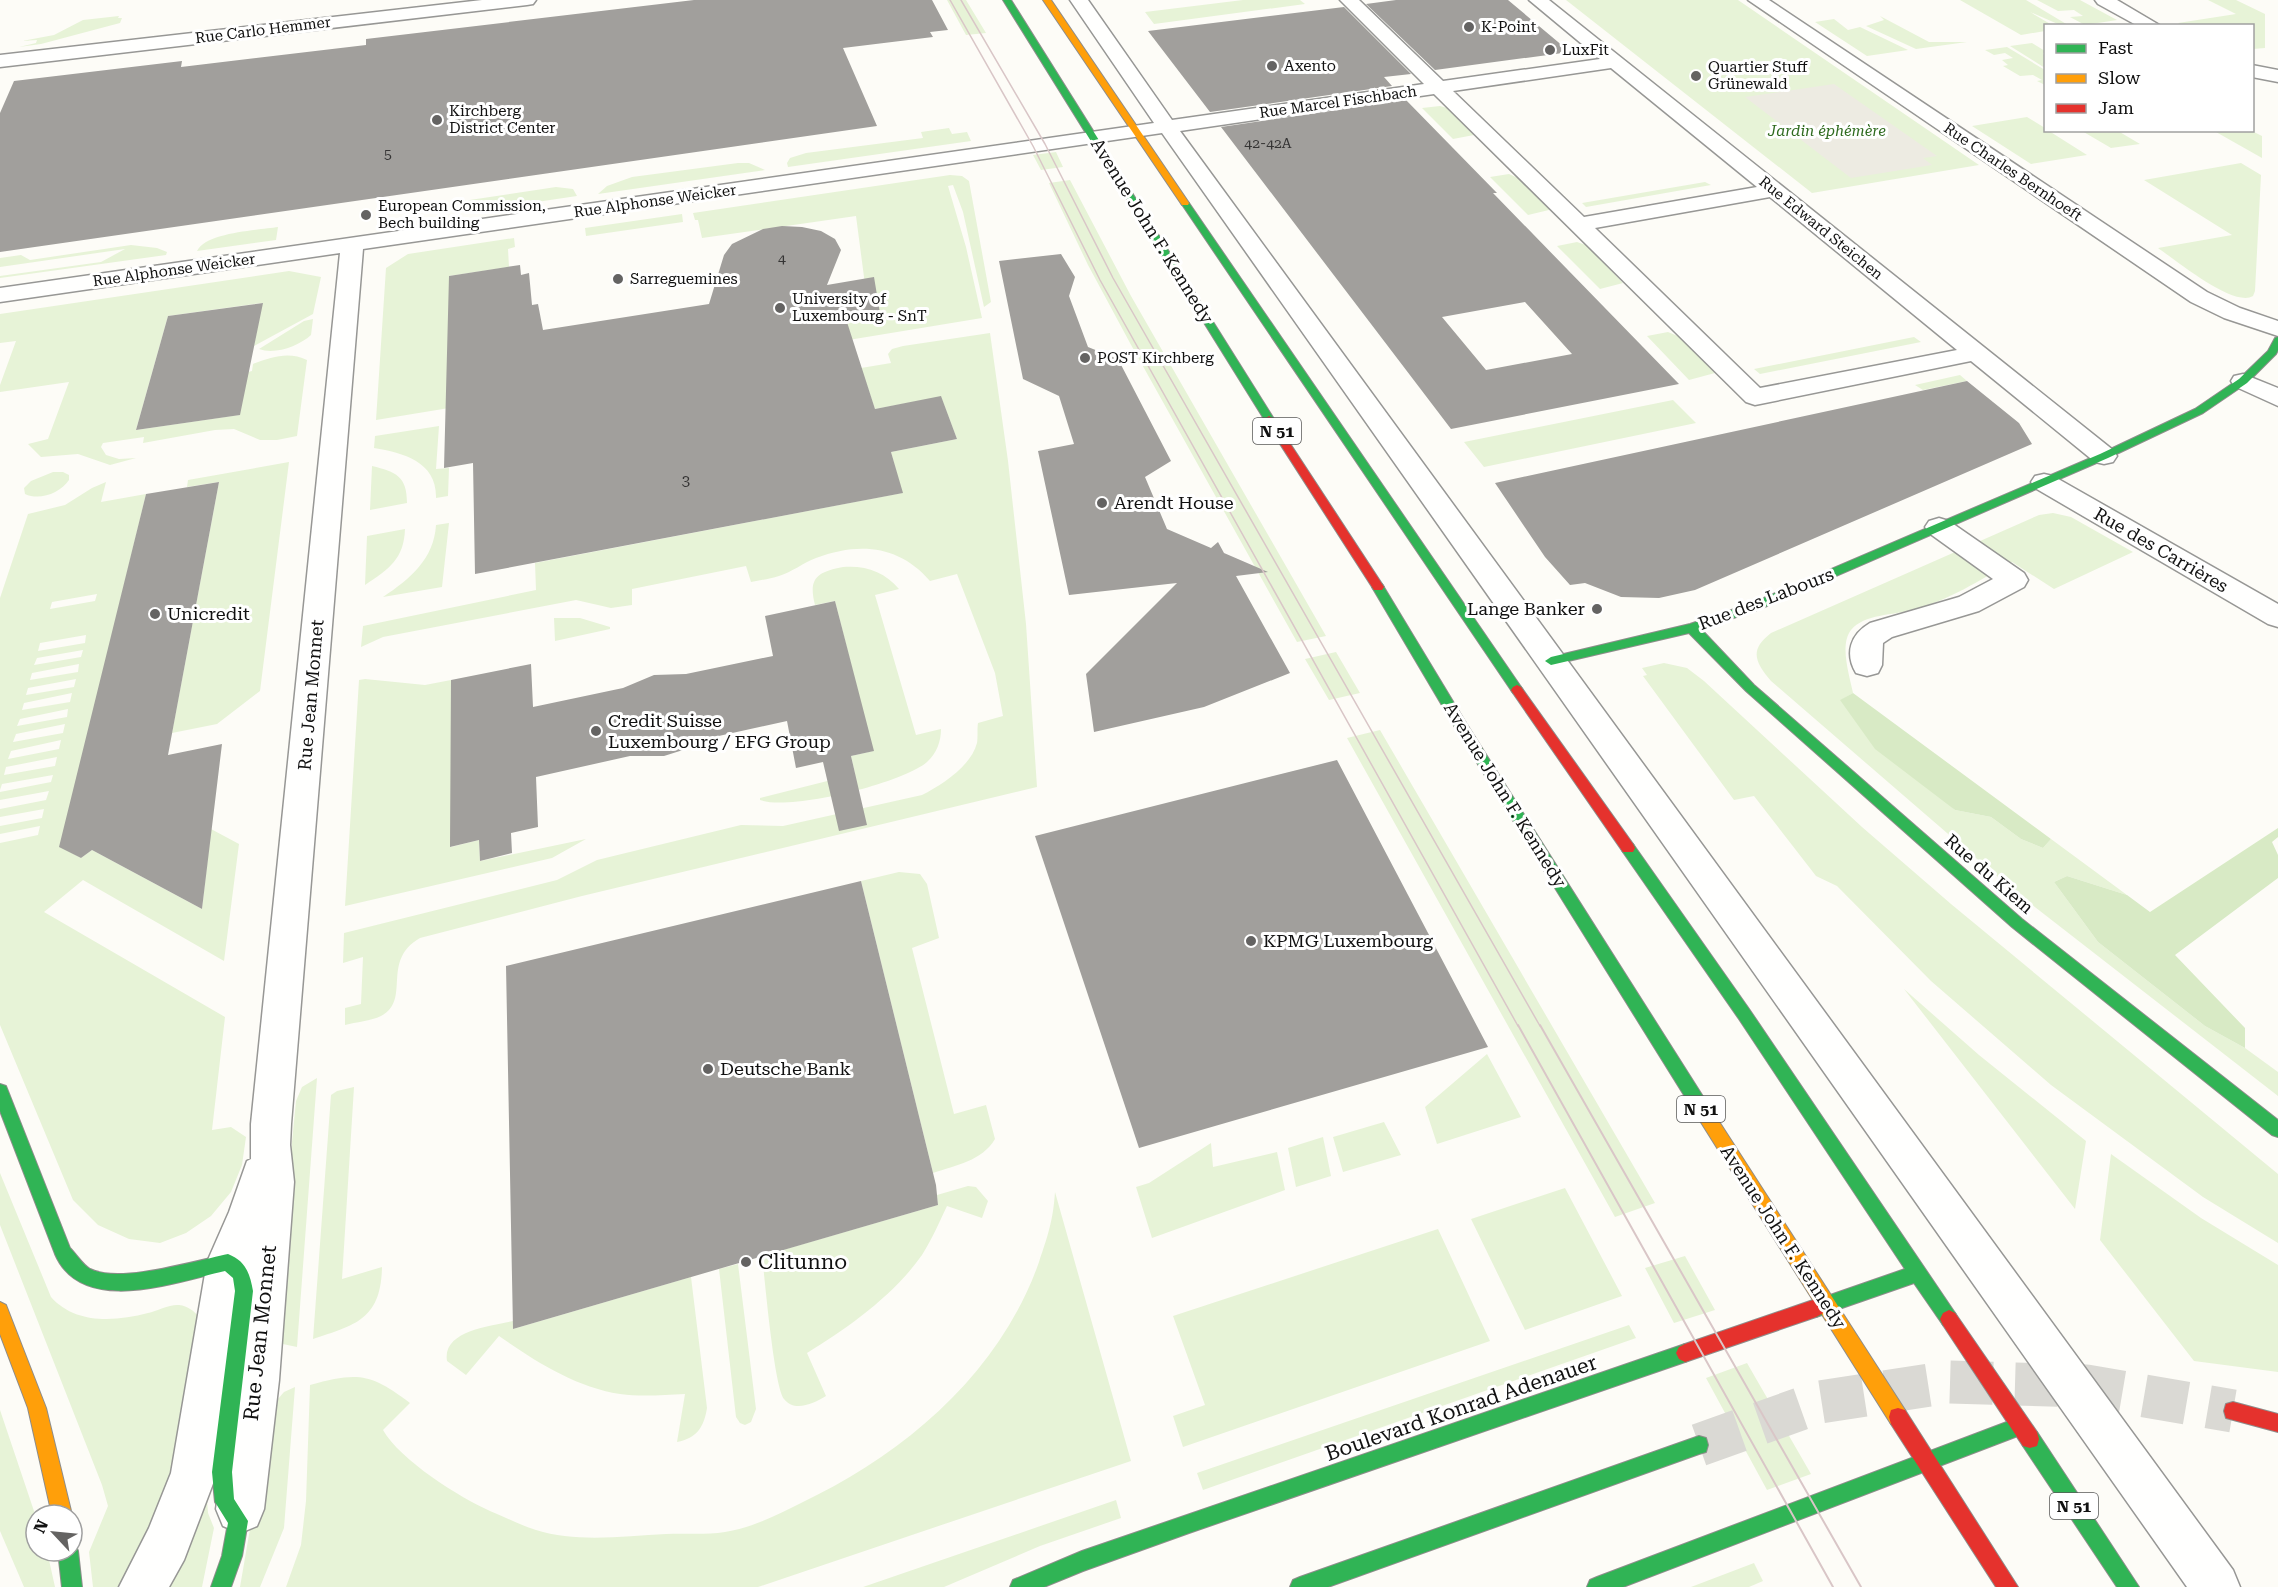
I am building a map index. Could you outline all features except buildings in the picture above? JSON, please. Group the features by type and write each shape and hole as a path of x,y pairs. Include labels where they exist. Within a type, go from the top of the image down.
{"main road":[{"name":"Avenue John F. Kennedy","path":"1007,0 1381,592 1467,736 1725,1147 2008,1587"},
{"name":"N 51","path":"1047,0 1448,592 1744,1014 2128,1587"},
{"name":"Rue des Labours","path":"1551,661 1692,628 1755,606 2104,456 2199,411 2243,381 2272,352 2278,340"},
{"name":"Rue du Kiem","path":"1692,628 1750,688 2017,923 2278,1130"},
{"name":"Rue Jean Monnet","path":"0,1091 64,1254 84,1276 109,1282 143,1281 228,1262 241,1274 244,1291 222,1472 225,1502 238,1521 232,1556 221,1587"},
{"name":"Boulevard Konrad Adenauer","path":"1020,1587 1082,1561 1189,1523 1918,1273"},
{"path":"0,1311 37,1408 59,1503"},
{"path":"2233,1411 2278,1423"},
{"path":"1597,1587 2020,1426"},
{"path":"1300,1587 1699,1445"},
{"path":"69,1563 72,1587"}],"street":[{"name":"Rue Carlo Hemmer","path":"0,61 527,0"},
{"path":"1079,0 1145,92 1167,127 2216,1587"},
{"path":"1349,0 1755,397 1976,353"},
{"name":"Rue Edward Steichen","path":"1538,0 2104,456"},
{"name":"Rue Charles Bernhoeft","path":"1757,0 2199,297 2232,313 2278,329"},
{"path":"2104,0 2148,24"},
{"name":"Rue Marcel Fischbach","path":"1061,142 1615,62"},
{"path":"2254,71 2278,76"},
{"name":"Rue Alphonse Weicker","path":"0,295 1061,142"},
{"path":"1578,225 1774,190"},
{"path":"1193,215 1227,210"},
{"name":"Rue Jean Monnet","path":"238,1521 258,1380 274,1182 271,1134 352,244"},
{"path":"2243,381 2278,398"},
{"name":"Rue des Carrières","path":"2044,482 2278,617"},
{"path":"1867,665 1866,649 1869,637 1881,630 1969,604 2014,580 1940,527"},
{"name":"Rue Jean Monnet","path":"143,1587 167,1543 194,1473 228,1262 249,1215 271,1134"}],"green space":[{"path":"947,0 966,0 986,33 966,35"},
{"path":"1243,0 1300,0 1305,4 1154,24 1145,12"},
{"name":"Jardin éphémère","path":"1566,0 1738,0 1979,165 1812,193"},
{"path":"1960,0 2026,0 2066,24 2058,24 2030,12 2050,24 2044,24 2044,31 2021,35"},
{"path":"2037,0 2080,0 2117,20 2083,24 2070,17 2083,16 2074,10 2058,11"},
{"path":"2208,0 2236,0 2265,14 2265,48 2254,49 2254,24 2178,23 2236,14"},
{"path":"119,16 118,18 122,18 120,23 41,44 19,47 36,43 37,40 22,41 54,35 83,20"},
{"path":"1880,16 1929,42 1967,42 1916,49 1866,26 1884,20"},
{"path":"1834,19 1848,30 1860,27 1908,50 1867,56 1815,22"},
{"path":"2032,43 2044,50 2044,67 2010,46"},
{"path":"2007,47 2044,69 2044,84 2037,81 2042,80 2033,75 2020,76 2003,66 2008,65 2002,60 2013,58 2005,53 1994,55 1985,50"},
{"path":"1440,106 1447,108 1474,135 1453,139 1422,108"},
{"path":"2027,117 2044,127 2044,132 2051,132 2087,155 2031,164 1972,126"},
{"path":"949,128 952,134 967,132 971,141 788,167 787,163 790,158 806,153 923,138 921,132"},
{"path":"2084,132 2120,132 2140,144 2111,148"},
{"path":"2216,132 2254,132 2262,136 2262,158"},
{"path":"1056,152 1063,167 1041,170 1033,155"},
{"path":"749,163 765,170 598,194 607,186 632,177"},
{"path":"2241,163 2261,175 2255,291 2253,296 2244,298 2220,290 2158,248 2232,235 2144,180"},
{"path":"1509,174 1518,178 1549,207 1549,210 1528,215 1490,177"},
{"path":"950,175 962,176 969,181 991,302 984,307 963,212 953,185 948,186 966,247 982,318 806,347 794,328 869,315 856,216 702,238 698,220 695,220 693,213"},
{"path":"1070,180 1131,296 1326,636 1297,642 1088,265 1049,183"},
{"path":"1705,182 1711,185 1586,207 1582,203"},
{"path":"556,187 573,189 577,196 463,213 463,201"},
{"path":"682,214 683,222 586,236 585,228"},
{"path":"278,227 276,240 197,251 202,245 222,236"},
{"path":"514,238 515,247 508,249 509,267 449,276 522,396 376,420 386,268 408,254"},
{"path":"1577,242 1586,245 1623,283 1600,289 1557,246"},
{"path":"131,245 157,248 167,252 166,255 0,278 0,276 101,262 125,249 0,267 0,258 21,255 30,260"},
{"path":"289,271 321,277 313,314 254,346 262,303 168,316 136,430 239,415 248,372 252,371 253,364 287,355 307,360 297,436 277,440 260,440 234,429 215,430 143,443 144,437 103,443 101,447 106,455 119,459 136,458 110,465 78,454 41,457 28,444 48,439 69,382 0,392 0,385 16,341 0,343 0,314"},
{"path":"313,319 311,335 300,343 279,350 259,349 304,321"},
{"path":"1668,332 1680,337 1715,373 1689,380 1647,336"},
{"path":"990,333 1008,461 1026,624 1037,787 582,896 420,938 408,947 401,958 395,1000 390,1009 377,1018 345,1025 345,1008 361,1004 363,957 343,963 344,933 557,880 597,860 741,825 783,826 922,795 947,780 962,767 977,743 978,723 1003,716 995,673 957,574 930,581 905,560 878,550 863,549 832,553 811,560 784,574 751,582 746,566 632,589 632,605 611,608 576,600 383,637 361,647 363,626 536,590 535,563 902,493 891,452 957,439 941,397 875,409 861,368 891,363 888,354 892,349 903,346"},
{"path":"1914,337 1921,342 1760,374 1754,369"},
{"path":"1960,375 1967,381 1923,390 1915,385"},
{"path":"1673,400 1696,423 1484,467 1464,442"},
{"path":"439,426 436,469 449,468 448,496 436,498 431,476 417,461 374,448 375,436"},
{"path":"289,462 260,691 217,724 172,733 219,482 187,487 188,480"},
{"path":"372,466 394,473 402,481 407,503 370,510"},
{"path":"53,472 63,472 69,475 69,480 60,489 43,496 25,494 24,488 31,481"},
{"path":"106,482 101,502 146,494 61,847 81,858 92,850 202,909 211,829 239,844 224,961 83,880 44,912 225,1017 212,1130 231,1127 246,1137 242,1165 231,1192 211,1216 186,1233 160,1243 129,1239 98,1225 73,1200 0,1025 0,843 38,835 40,826 0,834 0,826 42,818 44,809 0,817 0,809 46,800 49,791 0,800 0,792 51,782 53,775 2,784 0,790 0,598 28,514 65,505","holes":["97,594 95,601 50,609 52,602","86,635 85,643 38,651 40,643","83,650 81,657 34,665 37,658","79,664 78,672 30,680 32,673","76,679 74,687 26,695 28,688","72,693 70,702 22,710 24,703","68,709 67,717 17,726 20,719","65,724 63,733 13,742 16,734","61,740 59,749 8,759 11,751","57,757 55,766 4,775 6,767"]},
{"path":"2053,513 2071,517 2133,552 2054,589 2012,562 1938,601 1912,610 1863,621 1851,630 1848,636 1846,661 1853,693 1841,700 1955,810 1991,817 2021,839 2043,848 2051,839 2127,895 2067,876 2054,882 2098,942 2205,1026 2245,1048 2278,1072 2278,1096 2013,890 1771,681 1758,662 1759,645 1771,633 2039,515"},
{"path":"449,523 442,587 383,597 419,567 431,548 436,525"},
{"path":"405,529 402,548 394,562 365,585 367,536"},
{"path":"843,567 859,567 874,571 887,578 899,589 875,595 916,735 941,729 938,747 927,762 914,770 872,786 796,802 760,800 760,798 855,774 851,756 873,751 835,601 815,605 813,596 814,582 821,574"},
{"path":"554,618 580,618 610,627 610,629 555,641"},
{"path":"1336,652 1360,693 1329,700 1305,659"},
{"path":"1664,663 1687,668 1704,681 1862,827 1951,904 2278,1174 2278,1243 2203,1197 2051,1085 1931,981 1837,886 1816,876 1754,796 1734,800 1643,676 1647,675 1642,668"},
{"path":"359,680 425,685 451,680 451,847 479,840 480,861 586,839 552,858 345,906"},
{"path":"1853,693 2051,839 2043,848 2021,839 1991,817 1955,810 1875,749 1840,700"},
{"path":"1380,730 1655,1203 1615,1217 1347,738"},
{"path":"2278,828 2278,837 2272,842 2278,855 2278,878 2175,955 2245,1028 2245,1048 2205,1026 2098,942 2054,882 2067,876 2127,895 2150,912"},
{"path":"899,872 920,874 927,884 939,938 912,948 954,1114 986,1105 995,1139 976,1157 933,1173 861,881"},
{"path":"1904,989 1979,1055 2086,1141 2075,1209"},
{"path":"1487,1054 1521,1117 1437,1144 1425,1107"},
{"path":"317,1078 297,1347 278,1343 273,1336 296,1101 302,1087"},
{"path":"354,1087 342,1279 382,1267 381,1284 371,1309 363,1317 342,1329 313,1339 331,1095 337,1091"},
{"path":"1384,1122 1401,1155 1343,1172 1333,1137"},
{"path":"1323,1137 1331,1176 1296,1187 1288,1148"},
{"path":"1211,1143 1213,1167 1277,1152 1285,1190 1152,1238 1136,1187 1149,1183"},
{"path":"2111,1154 2201,1218 2278,1265 2278,1372 2194,1361 2100,1240"},
{"path":"0,1173 51,1297 61,1306 83,1316 109,1319 135,1316 179,1305 190,1309 199,1317 179,1469 128,1587 93,1587 89,1552 108,1506 102,1485 0,1225"},
{"path":"968,1186 976,1187 988,1201 982,1218 947,1206 922,1255 898,1284 854,1322 807,1353 826,1396 805,1405 788,1403 780,1390 777,1375 762,1256 938,1205 937,1195"},
{"path":"1565,1188 1622,1296 1525,1330 1471,1219"},
{"path":"1055,1192 1131,1461 758,1587 286,1587 301,1545 306,1501 310,1385 340,1378 363,1378 396,1393 410,1403 383,1430 391,1442 416,1465 463,1497 530,1528 552,1534 584,1538 735,1530 774,1516 839,1483 877,1460 944,1406 974,1374 1000,1340 1022,1302 1047,1236"},
{"path":"1438,1229 1490,1341 1183,1447 1173,1416 1205,1405 1173,1316"},
{"path":"1685,1256 1715,1310 1674,1323 1645,1268"},
{"path":"738,1264 756,1409 751,1422 745,1425 740,1423 736,1417 719,1269"},
{"path":"691,1277 707,1408 704,1421 690,1438 677,1442 685,1394 652,1396 603,1391 556,1372 499,1336 466,1375 447,1361 452,1342 470,1331 513,1321 513,1329"},
{"path":"1629,1325 1636,1338 1203,1490 1197,1473"},
{"path":"1747,1363 1811,1474 1767,1490 1706,1378"},
{"path":"295,1387 284,1528 260,1587 240,1587 271,1407 284,1392"},
{"path":"0,1410 31,1503 24,1503 24,1563 50,1563 55,1587 24,1587 0,1531"},
{"path":"205,1474 208,1513 214,1528 202,1587 158,1587"},
{"path":"1116,1500 1121,1518 1040,1546 944,1587 863,1587"},
{"path":"1754,1563 1763,1581 1749,1587 1691,1587"}],"shaded area":[{"path":"1834,84 1937,156 1923,158 1932,165 1851,178 1745,97"}],"tunnel":[{"path":"1699,1445 1820,1402 1949,1382 2086,1386 2233,1411"}],"tram line":[{"path":"950,0 1033,146 1100,280 1518,1026"},
{"path":"961,0 1045,144 1113,278 1540,1026"},
{"path":"1518,1025 1833,1587"},
{"path":"1540,1025 1861,1587"}],"traffic: fast":[{"path":"1007,0 1269,419"},
{"path":"1185,203 1517,690"},
{"path":"1551,661 1692,628 1756,606 2104,456 2199,411 2243,381 2272,352 2278,340"},
{"path":"1378,587 1461,726 1703,1111"},
{"path":"1692,628 1750,688 2017,923 2278,1130"},
{"path":"1628,848 1744,1014 1949,1319"},
{"path":"0,1091 64,1254 84,1276 109,1282 143,1281 228,1262 241,1274 244,1291 222,1472 225,1502 238,1521 232,1556 221,1587"},
{"path":"1816,1308 1918,1273"},
{"path":"1020,1587 1082,1561 1189,1523 1685,1353"},
{"path":"1597,1587 2020,1426"},
{"path":"2030,1439 2129,1587"},
{"path":"1300,1587 1699,1445"},
{"path":"69,1563 72,1587"}],"traffic: slow":[{"path":"1047,0 1185,203"},
{"path":"1703,1111 1898,1417"},
{"path":"0,1311 37,1408 59,1503"}],"traffic: jam":[{"path":"1269,419 1378,587"},
{"path":"1517,690 1628,848"},
{"path":"1685,1353 1816,1308"},
{"path":"1949,1319 2030,1439"},
{"path":"2233,1411 2278,1423"},
{"path":"1898,1417 2008,1587"}],"place":[{"name":"K-Point","path":"1469,27"},
{"name":"LuxFit","path":"1550,50"},
{"name":"Axento","path":"1272,66"},
{"name":"Quartier Stuff Grünewald","path":"1696,76"},
{"name":"Kirchberg District Center","path":"437,120"},
{"name":"European Commission, Bech building","path":"366,215"},
{"name":"Sarreguemines","path":"618,279"},
{"name":"University of Luxembourg - SnT","path":"780,308"},
{"name":"POST Kirchberg","path":"1085,358"},
{"name":"Arendt House","path":"1102,503"},
{"name":"Lange Banker","path":"1597,609"},
{"name":"Unicredit","path":"155,614"},
{"name":"Credit Suisse Luxembourg / EFG Group","path":"596,731"},
{"name":"KPMG Luxembourg","path":"1251,941"},
{"name":"Deutsche Bank","path":"708,1069"},
{"name":"Clitunno","path":"746,1262"}]}
